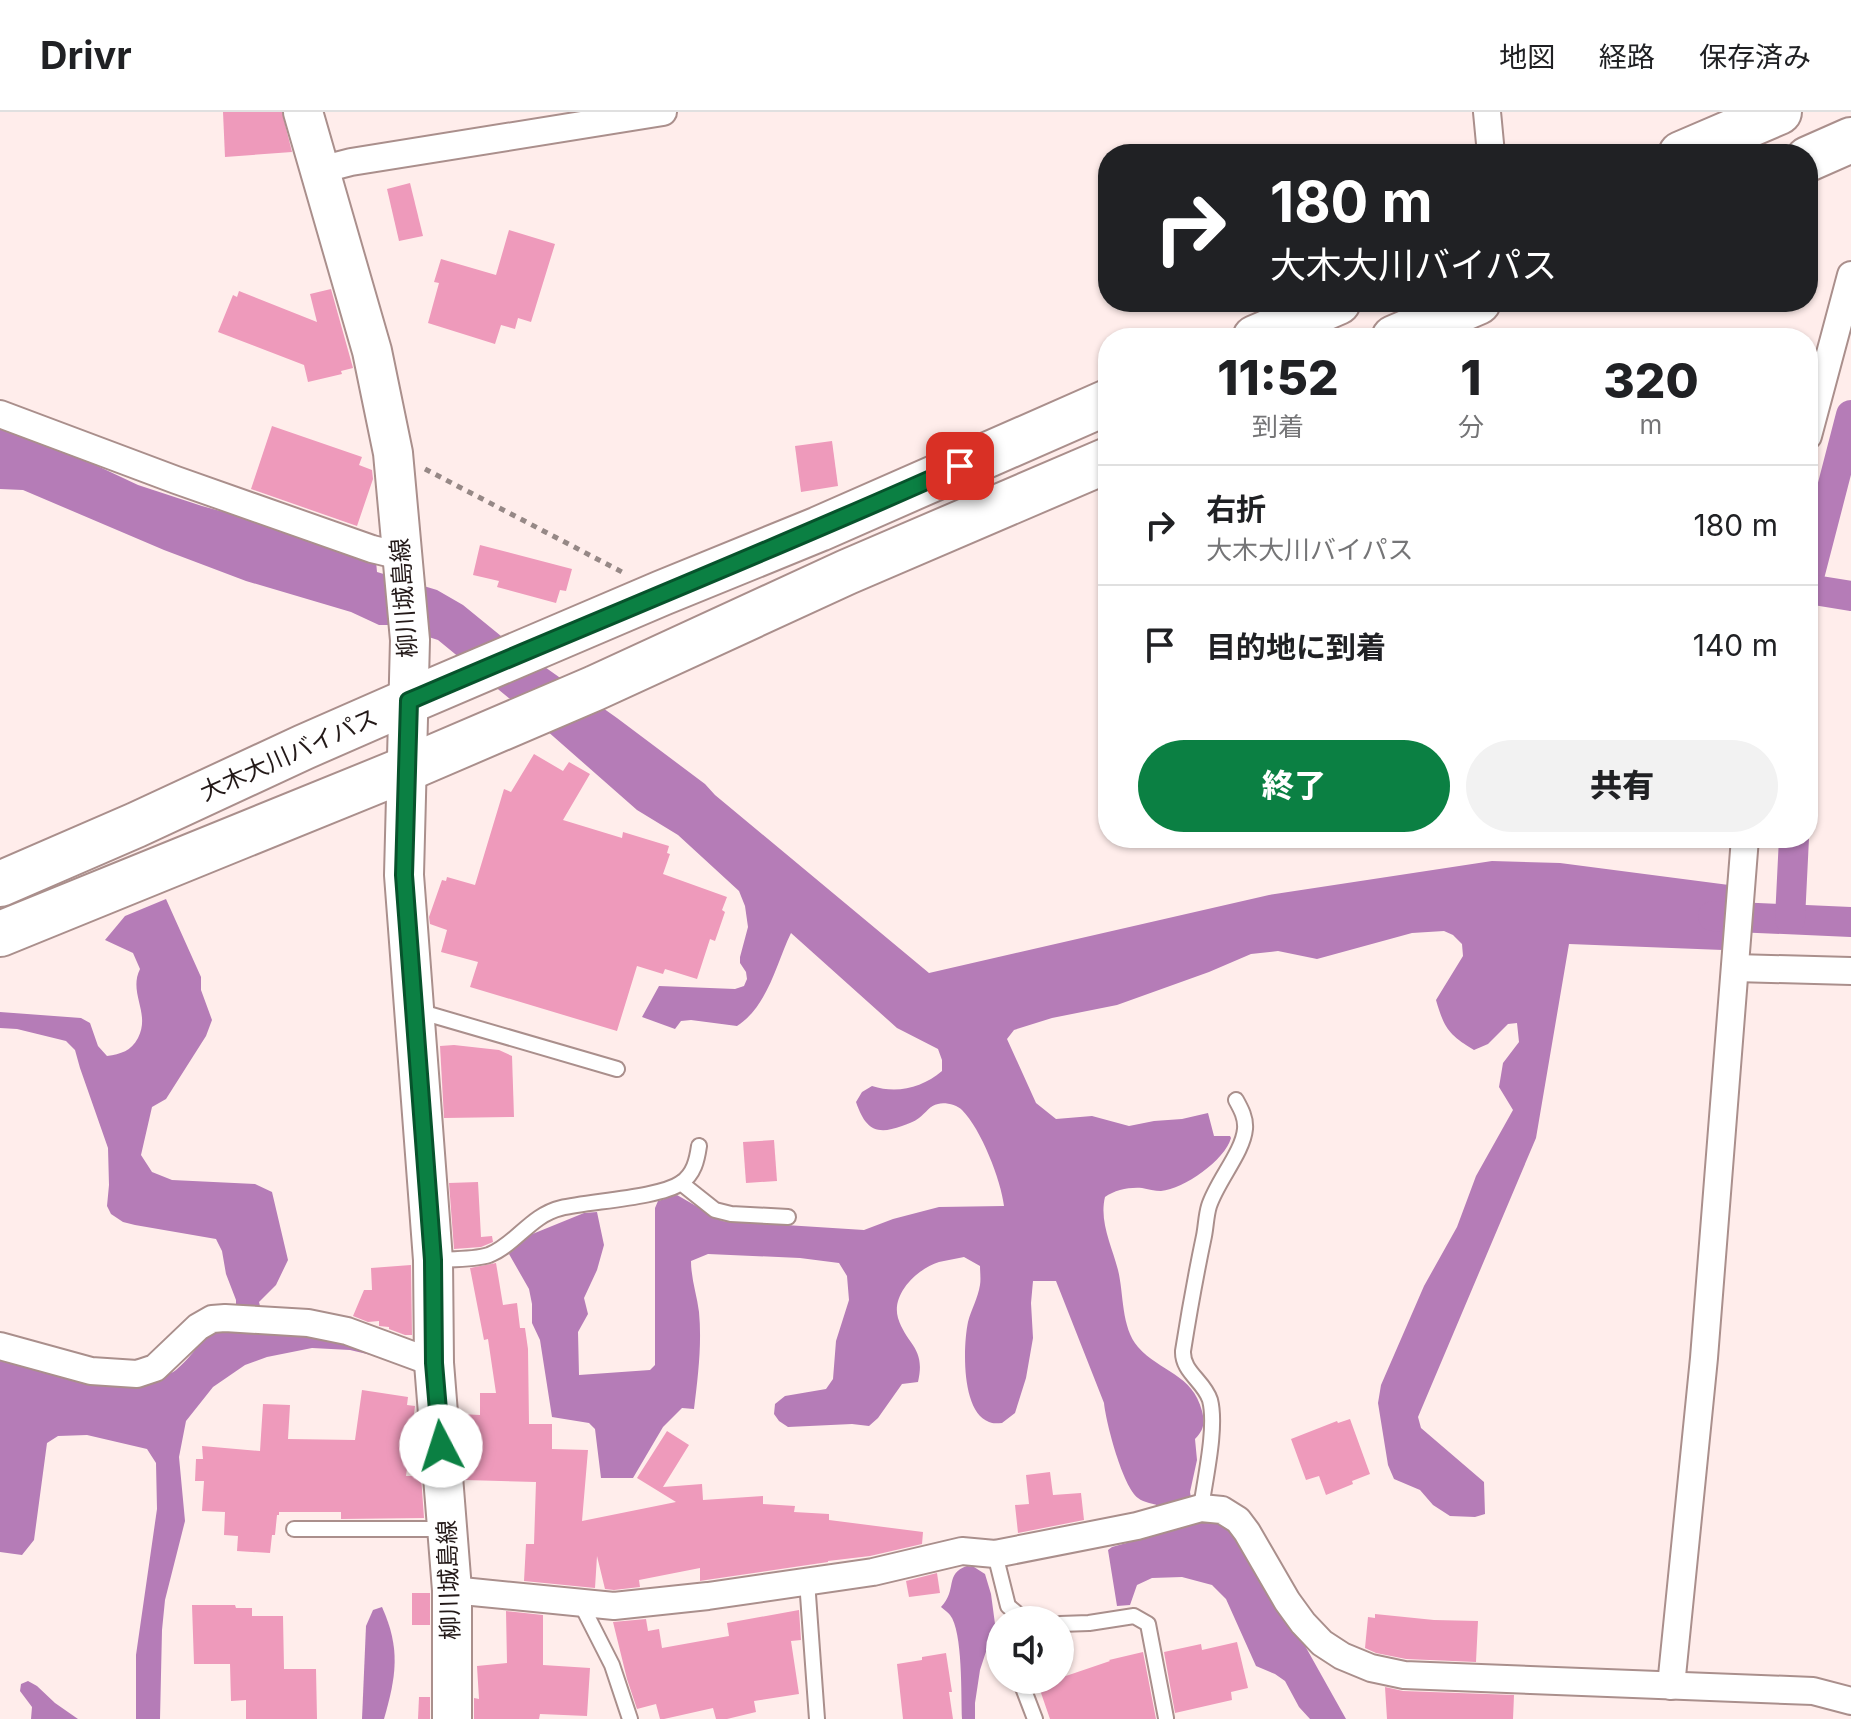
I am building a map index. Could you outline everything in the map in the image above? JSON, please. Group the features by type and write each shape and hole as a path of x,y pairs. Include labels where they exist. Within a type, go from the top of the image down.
{"highway":[{"path":"1704,144 1779,112"},
{"path":"1818,155 1851,140"},
{"path":"1278,328 1315,312"},
{"path":"1417,328 1455,312"},
{"name":"大木大川バイパス","path":"0,884 470,674 819,529 1098,406"},
{"path":"0,934 406,769 595,688 847,572 1098,464"}],"main road":[{"name":"柳川城島線","path":"303,112 372,351 393,453 410,640 404,875 433,1260 434,1363 452,1590 452,1719"}],"street":[{"path":"320,170 351,162 663,112"},
{"path":"1487,112 1490,144"},
{"path":"1818,399 1851,275"},
{"path":"0,414 372,549 402,564"},
{"path":"1671,1686 1704,1358 1744,848"},
{"path":"1735,960 1851,971"},
{"path":"0,1346 91,1371 137,1374 155,1368 198,1327 212,1319 272,1320 347,1331 434,1363"},
{"path":"452,1590 614,1606 708,1596 873,1572 962,1551 995,1554 1137,1526 1201,1508 1222,1510 1238,1520 1303,1623 1332,1650 1371,1668 1404,1675 1813,1691 1851,1701"}],"lane":[{"path":"415,1010 617,1069"},
{"path":"1201,1508 1212,1416 1209,1397 1182,1360 1207,1209 1242,1142 1244,1114 1236,1100"},
{"path":"433,1260 487,1255 538,1218 557,1209 658,1192 681,1183 696,1165 699,1146"},
{"path":"681,1183 715,1210 731,1214 788,1217"},
{"path":"294,1529 447,1529"},
{"path":"995,1554 1006,1606"},
{"path":"807,1581 817,1719"},
{"path":"580,1602 612,1665 630,1719"},
{"path":"1074,1624 1134,1616 1148,1624 1166,1718"},
{"path":"1025,1694 1035,1719"}],"path":[{"path":"393,453 662,593"}],"shaded area":[{"path":"0,424 36,437 138,485 376,561 377,572 437,590 463,605 705,784 929,973 1269,895 1492,861 1560,863 1729,885 1723,950 1569,944 1536,1138 1418,1417 1421,1428 1484,1482 1485,1514 1475,1517 1450,1516 1433,1505 1420,1490 1394,1479 1388,1465 1378,1403 1381,1385 1424,1286 1457,1227 1476,1176 1513,1110 1499,1087 1503,1063 1519,1042 1517,1023 1508,1024 1488,1044 1474,1050 1449,1030 1439,1010 1436,1000 1463,956 1462,944 1444,931 1412,933 1317,959 1278,951 1251,954 1117,1005 1052,1018 1014,1030 1007,1039 1036,1103 1056,1119 1092,1116 1129,1126 1208,1113 1214,1136 1231,1138 1212,1164 1181,1185 1161,1191 1127,1189 1105,1197 1105,1225 1133,1339 1147,1355 1184,1381 1198,1399 1202,1411 1203,1426 1195,1439 1197,1460 1190,1492 1195,1521 1217,1523 1242,1543 1346,1719 1310,1719 1299,1707 1285,1681 1256,1666 1226,1599 1212,1585 1182,1577 1152,1578 1137,1585 1130,1605 1117,1606 1108,1550 1166,1532 1161,1507 1138,1498 1121,1468 1104,1403 1056,1281 1033,1281 1033,1338 1026,1378 1015,1413 1002,1423 991,1423 980,1416 969,1392 965,1362 966,1333 979,1290 980,1266 964,1257 939,1262 922,1270 898,1300 898,1318 920,1361 918,1382 902,1384 869,1426 788,1427 774,1414 775,1404 785,1396 826,1389 833,1379 836,1341 849,1300 847,1276 839,1263 800,1258 708,1254 691,1261 700,1324 694,1409 682,1408 663,1427 633,1478 601,1478 595,1429 589,1423 552,1417 540,1340 532,1323 529,1289 509,1254 530,1235 584,1213 597,1212 604,1245 584,1298 588,1314 578,1332 579,1375 650,1370 655,1365 655,1208 658,1201 677,1195 722,1221 864,1230 939,1207 1004,1206 989,1155 976,1129 960,1108 941,1103 915,1121 885,1130 872,1128 859,1111 856,1102 862,1092 872,1086 909,1088 926,1082 942,1071 938,1049 897,1028 791,933 764,996 748,1018 737,1026 691,1020 681,1021 675,1029 642,1017 659,986 735,989 744,986 747,979 740,957 748,927 739,891 678,835 637,810 438,640 391,625 379,625 351,612 246,581 23,490 0,489"},
{"path":"166,899 201,977 201,990 212,1020 206,1036 166,1099 152,1107 141,1155 152,1172 172,1180 255,1184 272,1192 288,1260 276,1285 259,1302 265,1326 362,1345 388,1359 350,1350 312,1348 267,1357 245,1365 213,1387 186,1421 179,1457 185,1521 165,1600 160,1719 136,1719 136,1655 157,1509 156,1463 147,1449 87,1435 58,1436 47,1443 34,1540 22,1555 0,1552 0,1361 106,1386 153,1379 176,1370 207,1332 236,1325 236,1300 216,1239 135,1225 111,1214 107,1206 108,1148 75,1050 66,1041 0,1028 0,1012 81,1018 90,1023 98,1046 107,1056 129,1049 141,1029 136,986 140,969 133,953 105,940 125,916"},
{"path":"974,1567 985,1574 993,1606 986,1606 986,1652 980,1670 975,1719 962,1719 957,1635 950,1615 941,1607 960,1569"},
{"path":"382,1607 392,1636 394,1676 384,1719 362,1719 366,1626 373,1610"},
{"path":"28,1681 78,1719 31,1719 32,1707 20,1691 21,1684"}],"building":[{"path":"223,112 282,112 292,152 225,157"},
{"path":"410,183 423,236 399,241 387,189"},
{"path":"509,230 555,244 531,322 518,318 515,329 501,325 495,344 428,323 439,283 434,282 441,259 496,275"},
{"path":"331,289 353,368 341,371 342,374 308,382 304,365 218,332 233,295 237,297 239,291 317,322 310,294"},
{"path":"272,426 362,457 359,465 372,470 373,479 357,526 251,489"},
{"path":"832,441 838,486 801,492 795,446"},
{"path":"480,545 572,569 566,591 560,590 556,603 497,587 499,581 473,575"},
{"path":"534,754 563,771 569,762 590,774 563,820 622,838 623,832 669,846 667,853 670,854 663,874 727,897 715,941 710,939 697,979 665,969 663,974 637,966 617,1031 470,987 478,962 441,952 447,930 430,924 429,917 442,880 446,881 447,877 475,885 504,789 511,792"},
{"path":"440,1046 499,1050 512,1056 514,1117 444,1118"},
{"path":"774,1140 777,1181 746,1183 743,1142"},
{"path":"478,1182 481,1237 492,1236 493,1242 481,1247 454,1249 449,1183"},
{"path":"496,1263 503,1305 517,1303 520,1328 525,1328 529,1424 552,1424 552,1449 588,1450 582,1521 676,1502 637,1478 667,1431 689,1445 663,1487 702,1484 703,1500 763,1496 763,1504 795,1506 794,1512 829,1514 829,1520 923,1532 922,1544 870,1556 700,1581 700,1568 639,1580 640,1587 614,1590 605,1589 597,1556 595,1588 524,1581 526,1544 534,1544 536,1482 465,1480 460,1414 480,1415 480,1393 496,1393 488,1339 484,1340 470,1268"},
{"path":"411,1265 412,1335 379,1326 379,1321 368,1322 353,1316 364,1290 372,1290 371,1268"},
{"path":"362,1390 408,1397 407,1405 415,1406 406,1476 421,1476 424,1518 341,1519 341,1512 279,1512 270,1553 237,1551 238,1536 224,1535 225,1512 202,1511 204,1481 195,1481 196,1459 203,1459 202,1446 260,1451 263,1404 290,1405 288,1439 355,1440"},
{"path":"1350,1419 1370,1474 1326,1495 1319,1476 1306,1480 1291,1439"},
{"path":"1050,1472 1053,1495 1081,1493 1084,1520 1018,1533 1015,1505 1029,1504 1026,1475"},
{"path":"937,1573 940,1593 909,1597 906,1581"},
{"path":"412,1593 430,1593 430,1625 412,1625"},
{"path":"192,1605 235,1605 236,1608 252,1608 252,1616 283,1616 284,1669 316,1669 317,1719 246,1719 246,1700 231,1701 230,1664 194,1664"},
{"path":"799,1610 801,1640 791,1641 799,1694 754,1701 756,1712 727,1719 716,1719 713,1708 664,1719 660,1719 656,1704 637,1709 613,1622 646,1619 648,1631 659,1629 662,1648 729,1636 727,1623"},
{"path":"506,1611 543,1615 543,1665 590,1668 587,1716 540,1714 539,1719 474,1719 474,1698 479,1699 477,1666 507,1663"},
{"path":"1375,1614 1478,1621 1476,1662 1406,1659 1365,1648 1368,1617 1375,1618"},
{"path":"1237,1642 1248,1688 1231,1692 1232,1700 1175,1713 1164,1652 1201,1644 1202,1650"},
{"path":"1143,1652 1156,1719 1050,1719 1041,1694 1074,1694 1074,1673"},
{"path":"946,1653 953,1719 903,1719 897,1664"},
{"path":"1385,1687 1403,1691 1514,1695 1513,1719 1387,1719"},
{"path":"419,1697 430,1697 430,1719 418,1719"}],"waterway":[{"path":"1818,542 1851,415"},
{"path":"1818,591 1851,596"},
{"path":"1790,919 1794,848"},
{"path":"1713,916 1851,922"}],"route":[{"path":"441,1446 434,1363 433,1260 404,875 409,701 819,529 960,466"}]}
